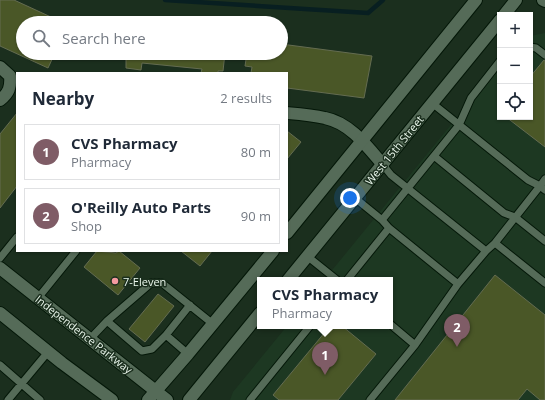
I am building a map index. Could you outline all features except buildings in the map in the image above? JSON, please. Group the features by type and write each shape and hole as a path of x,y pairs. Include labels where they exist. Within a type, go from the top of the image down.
{"main road":[{"path":"288,232 476,0"},
{"path":"506,12 516,0"},
{"name":"West 15th Street","path":"290,277 497,24"},
{"path":"0,66 10,76 11,86 4,97 0,100"},
{"path":"288,113 326,118 344,126 362,140 382,165"},
{"path":"152,396 272,252"},
{"name":"Independence Parkway","path":"0,268 90,339 152,396 167,400"},
{"path":"0,313 48,352 112,400"},
{"path":"189,400 257,317"}],"lane":[{"path":"533,48 536,48 545,56"},
{"path":"382,220 459,125 471,98 497,65"},
{"path":"432,103 528,180 542,188"},
{"path":"434,156 504,213 515,217 545,241"},
{"path":"382,165 391,175 486,251"},
{"path":"370,400 414,345 458,284 515,217 542,188 545,179"},
{"path":"355,198 382,220 389,228 458,284"},
{"path":"349,277 389,228"},
{"path":"0,258 16,238"},
{"path":"494,243 545,283"},
{"path":"38,298 75,252"},
{"path":"307,256 333,277"},
{"path":"90,339 107,321 151,283 162,283 213,324"},
{"path":"107,321 142,351 152,349 166,335 190,305"},
{"path":"393,327 414,345"},
{"path":"250,400 308,329"},
{"path":"166,335 188,354"},
{"path":"8,400 48,352"},
{"path":"0,365 40,400"}],"shaded area":[{"path":"545,33 545,400 230,400 233,392 285,329 393,329 393,277 326,277 497,69 497,120 533,120 533,35"}],"waterway":[{"path":"165,0 368,13 383,0"}],"place":[{"name":"7-Eleven","path":"115,281"},
{"name":"O'Reilly Auto Parts","path":"457,347"},
{"name":"CVS Pharmacy","path":"325,375"}]}
